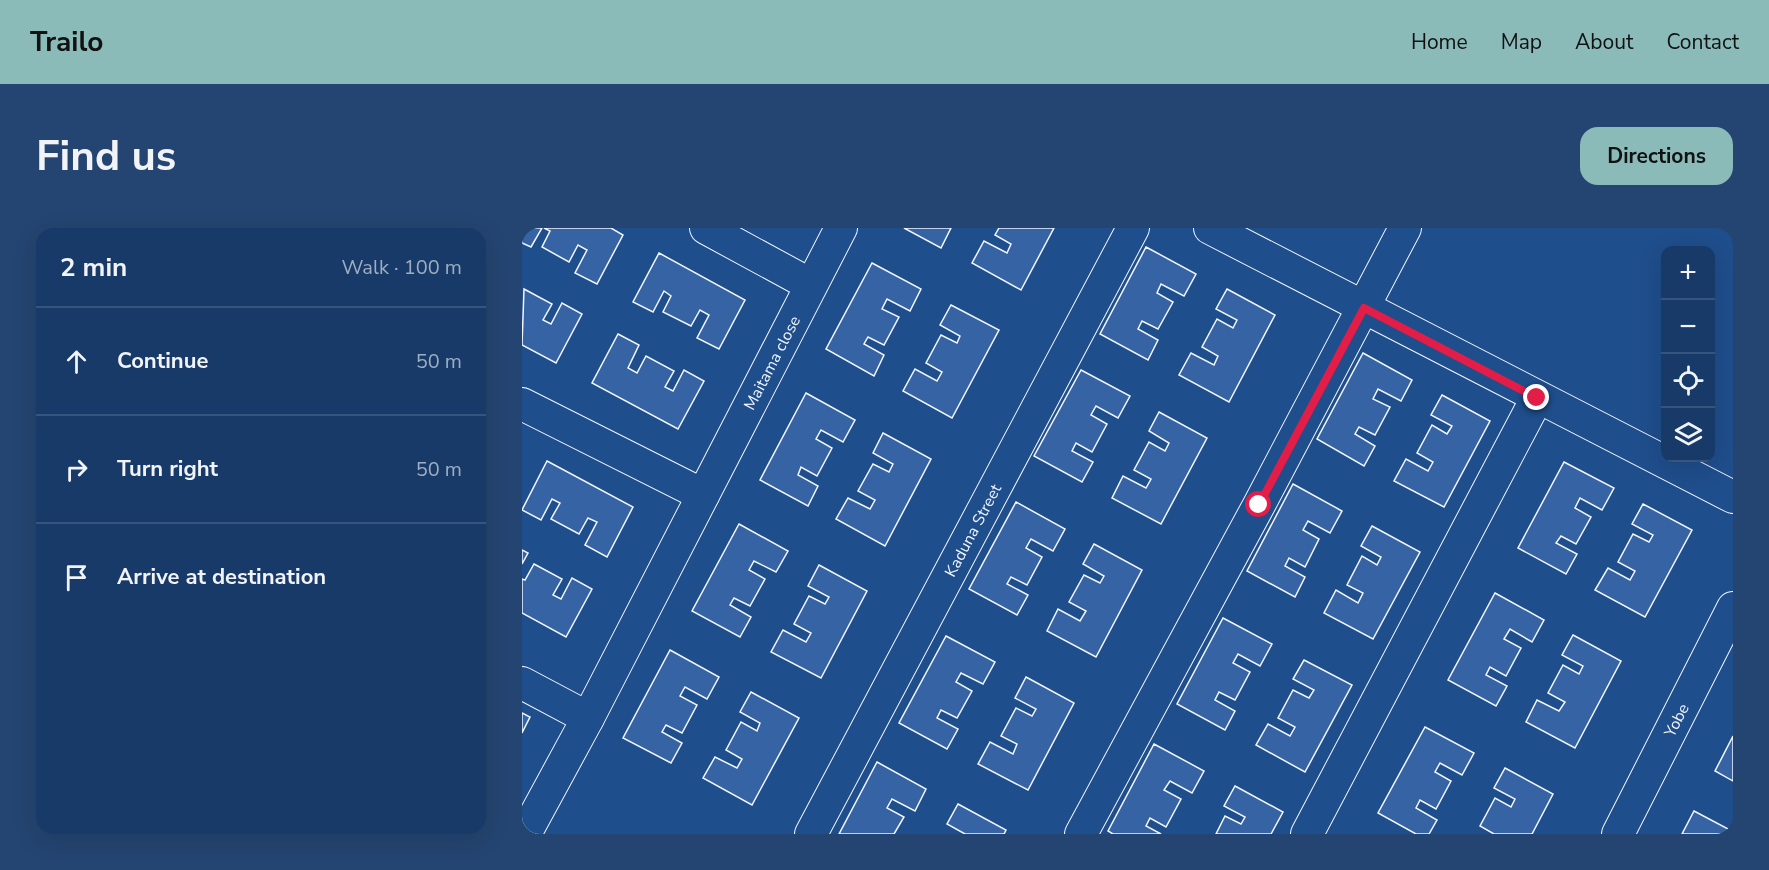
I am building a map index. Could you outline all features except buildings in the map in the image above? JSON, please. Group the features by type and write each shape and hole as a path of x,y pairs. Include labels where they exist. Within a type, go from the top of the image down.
{"street":[{"path":"706,228 811,285"},
{"name":"Maitama close","path":"525,834 588,718 841,228"},
{"name":"Kaduna Street","path":"811,834 1133,228"},
{"path":"1210,228 1733,497"},
{"path":"1081,834 1405,228"},
{"path":"1307,834 1537,398"},
{"path":"522,404 703,495"},
{"name":"Yobe","path":"1618,834 1733,608"},
{"path":"522,683 588,718"}],"route":[{"path":"1259,505 1364,308 1537,398"}]}
